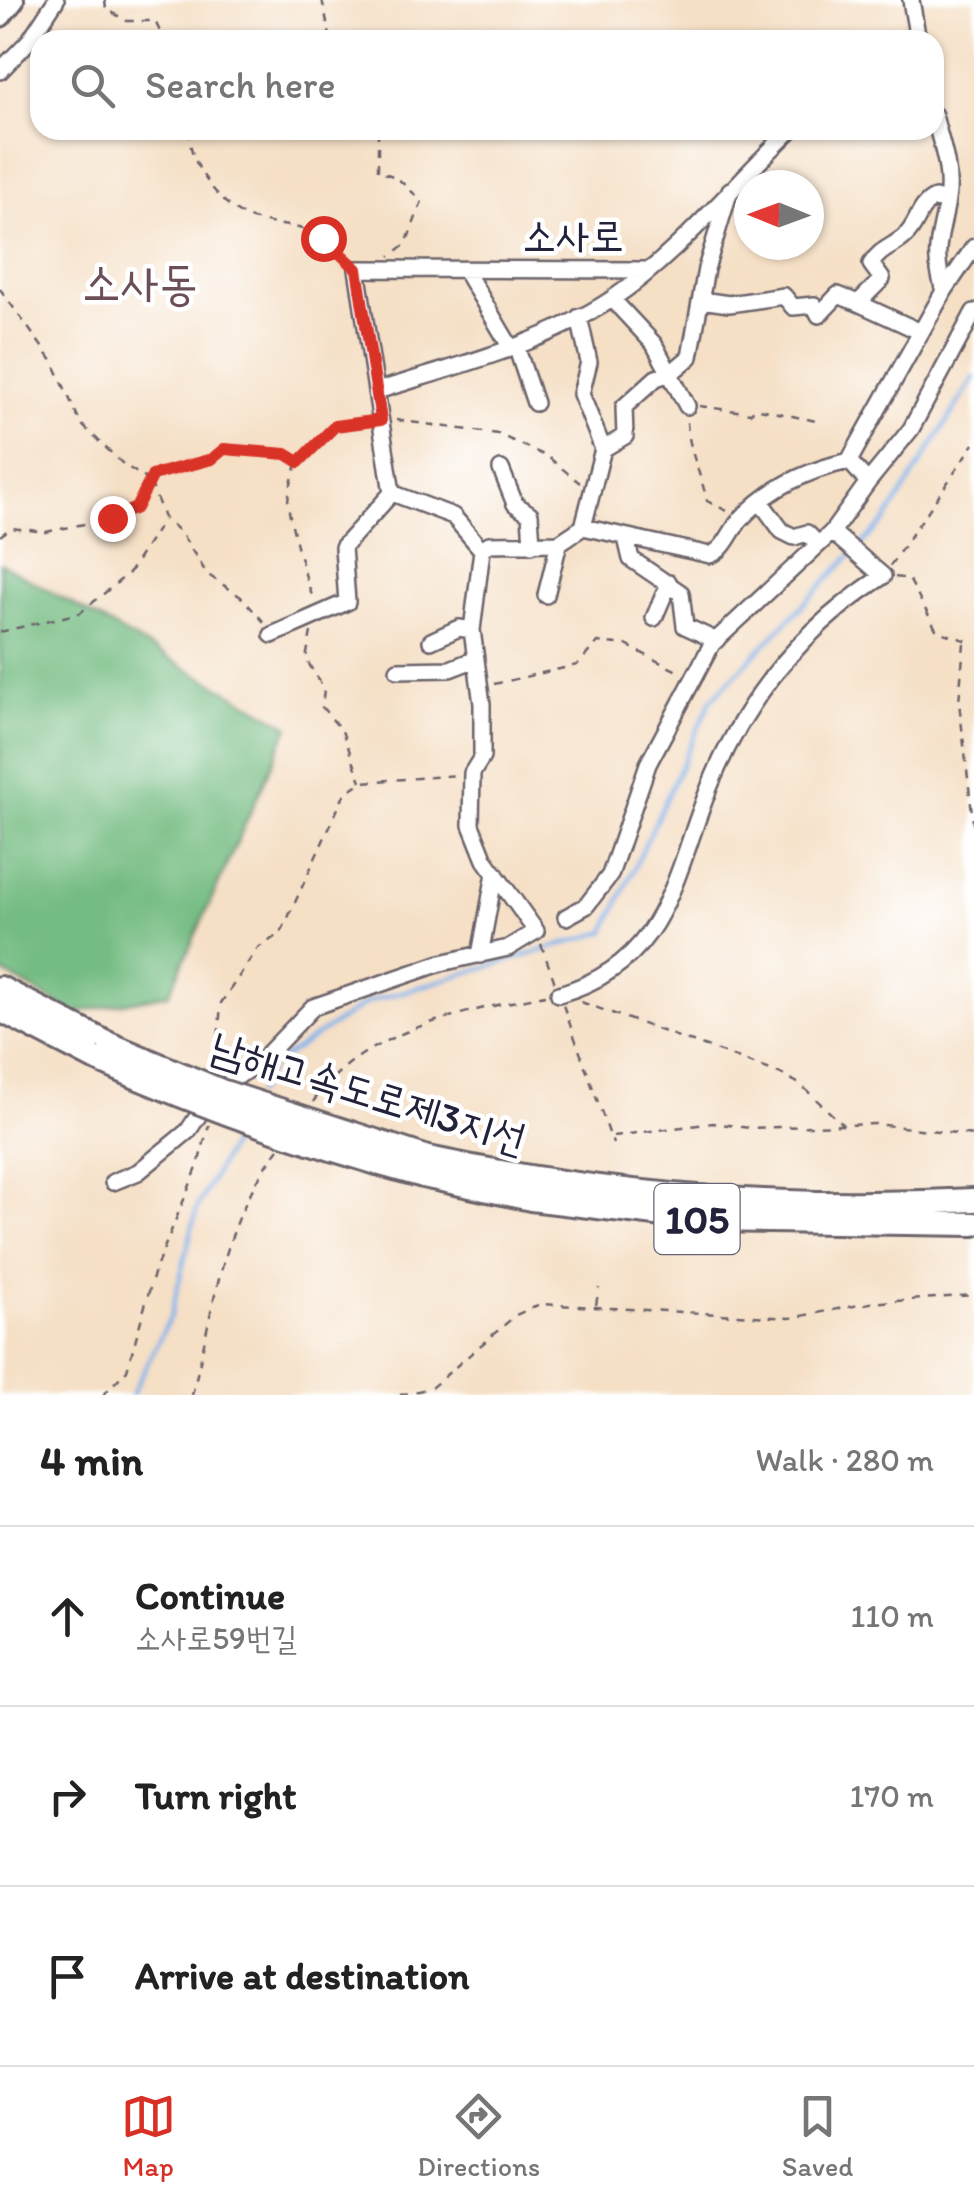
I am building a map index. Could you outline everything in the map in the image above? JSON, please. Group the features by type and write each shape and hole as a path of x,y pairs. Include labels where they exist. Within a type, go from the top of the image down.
{"highway":[{"path":"0,14 12,0"},
{"name":"남해고속도로제3지선","path":"0,988 101,1051 228,1116 321,1148 425,1167 722,1202 974,1200"},
{"name":"남해고속도로제3지선","path":"0,1010 101,1051"},
{"name":"남해고속도로제3지선","path":"425,1167 531,1199 706,1220 974,1224"}],"street":[{"path":"36,30 56,0"},
{"path":"912,0 916,30"},
{"path":"0,71 30,39"},
{"name":"소사로","path":"365,269 650,270 779,140"},
{"path":"942,140 948,158 946,201 935,260 944,292"},
{"path":"603,449 625,436 624,407 656,378 671,374 690,356 700,300 731,186"},
{"path":"858,303 881,284 882,279 871,264 874,259 888,244 906,236 931,198 946,201"},
{"path":"583,527 710,555 717,553 741,519 807,472 849,461 944,292 971,259"},
{"path":"365,269 392,493"},
{"path":"465,270 514,347 535,403"},
{"path":"377,391 514,347 612,299 650,270"},
{"path":"700,300 730,304 784,296 793,307 814,305 819,315 838,295 921,332"},
{"path":"612,299 654,344 687,406"},
{"path":"566,917 586,906 610,875 648,764 715,640 832,532 910,430 974,312"},
{"path":"112,1182 138,1172 188,1131 212,1096 265,1057 313,1007 442,963 508,948 536,931 495,872 471,825 472,774 482,757 472,630 482,550 489,544 560,543 583,527 603,449 581,394 589,362 579,317"},
{"path":"849,461 868,482"},
{"path":"501,469 515,504 530,514 532,545"},
{"path":"392,493 453,516 482,550"},
{"path":"272,636 347,602 343,547 392,493"},
{"path":"762,504 782,532 794,537 806,533 818,544"},
{"path":"558,990 613,972 662,916 714,776 780,661 883,576 832,532"},
{"path":"626,538 632,559 681,593 685,626 715,640"},
{"path":"546,595 560,543"},
{"path":"654,618 668,584"},
{"path":"431,640 459,628 472,630"},
{"path":"398,670 450,669 473,660"},
{"path":"480,955 495,872"}],"path":[{"path":"105,0 106,9 127,21 156,21 160,30"},
{"path":"322,0 329,30"},
{"path":"192,140 209,184 244,216 311,232 365,269 406,244 422,201 396,178 378,171 378,140"},
{"path":"0,288 52,362 81,424 123,464 150,482 164,518 180,532 208,574 241,596 272,636"},
{"path":"741,519 707,501 704,478 693,466 687,406 751,413 755,408 816,421"},
{"path":"362,782 342,731 322,706 324,689 307,662 314,619 304,584 301,548 288,508 299,462 335,426 381,420 436,422 498,434 548,457 572,480 593,486"},
{"path":"883,576 974,444"},
{"path":"0,536 11,528 46,532 127,514 136,508 150,482 162,470 202,462 232,448 286,454 299,462"},
{"path":"0,632 80,613 129,573 164,518"},
{"path":"883,576 910,578 937,632 974,642"},
{"path":"964,640 958,702 974,830"},
{"path":"478,682 501,686 561,670 577,665 592,644 608,642 674,667 693,681"},
{"path":"103,1395 127,1370 140,1335 154,1270 198,1168 212,1096 221,1003 258,948 282,933 344,793 362,782 472,774"},
{"path":"536,931 613,1136 612,1144"},
{"path":"558,990 779,1074 800,1084 842,1124"},
{"path":"613,1136 713,1123 750,1128 842,1124 974,1135"},
{"path":"596,1306 598,1288"},
{"path":"400,1395 431,1388 516,1315 540,1304 790,1318 870,1304 974,1294"}],"green space":[{"path":"0,563 289,726 169,994 74,1013 0,971"}],"waterway":[{"path":"858,548 886,520 974,378"},
{"path":"257,1093 272,1065 368,1002 605,932 711,700 851,555"},
{"path":"132,1395 171,1315 197,1208 239,1128"}],"district":[{"name":"소사동","path":"140,282"}],"route":[{"path":"112,518 136,508 150,488 153,475 162,470 212,459 232,448 286,454 299,462 335,426 381,420 357,269 323,238"}]}
